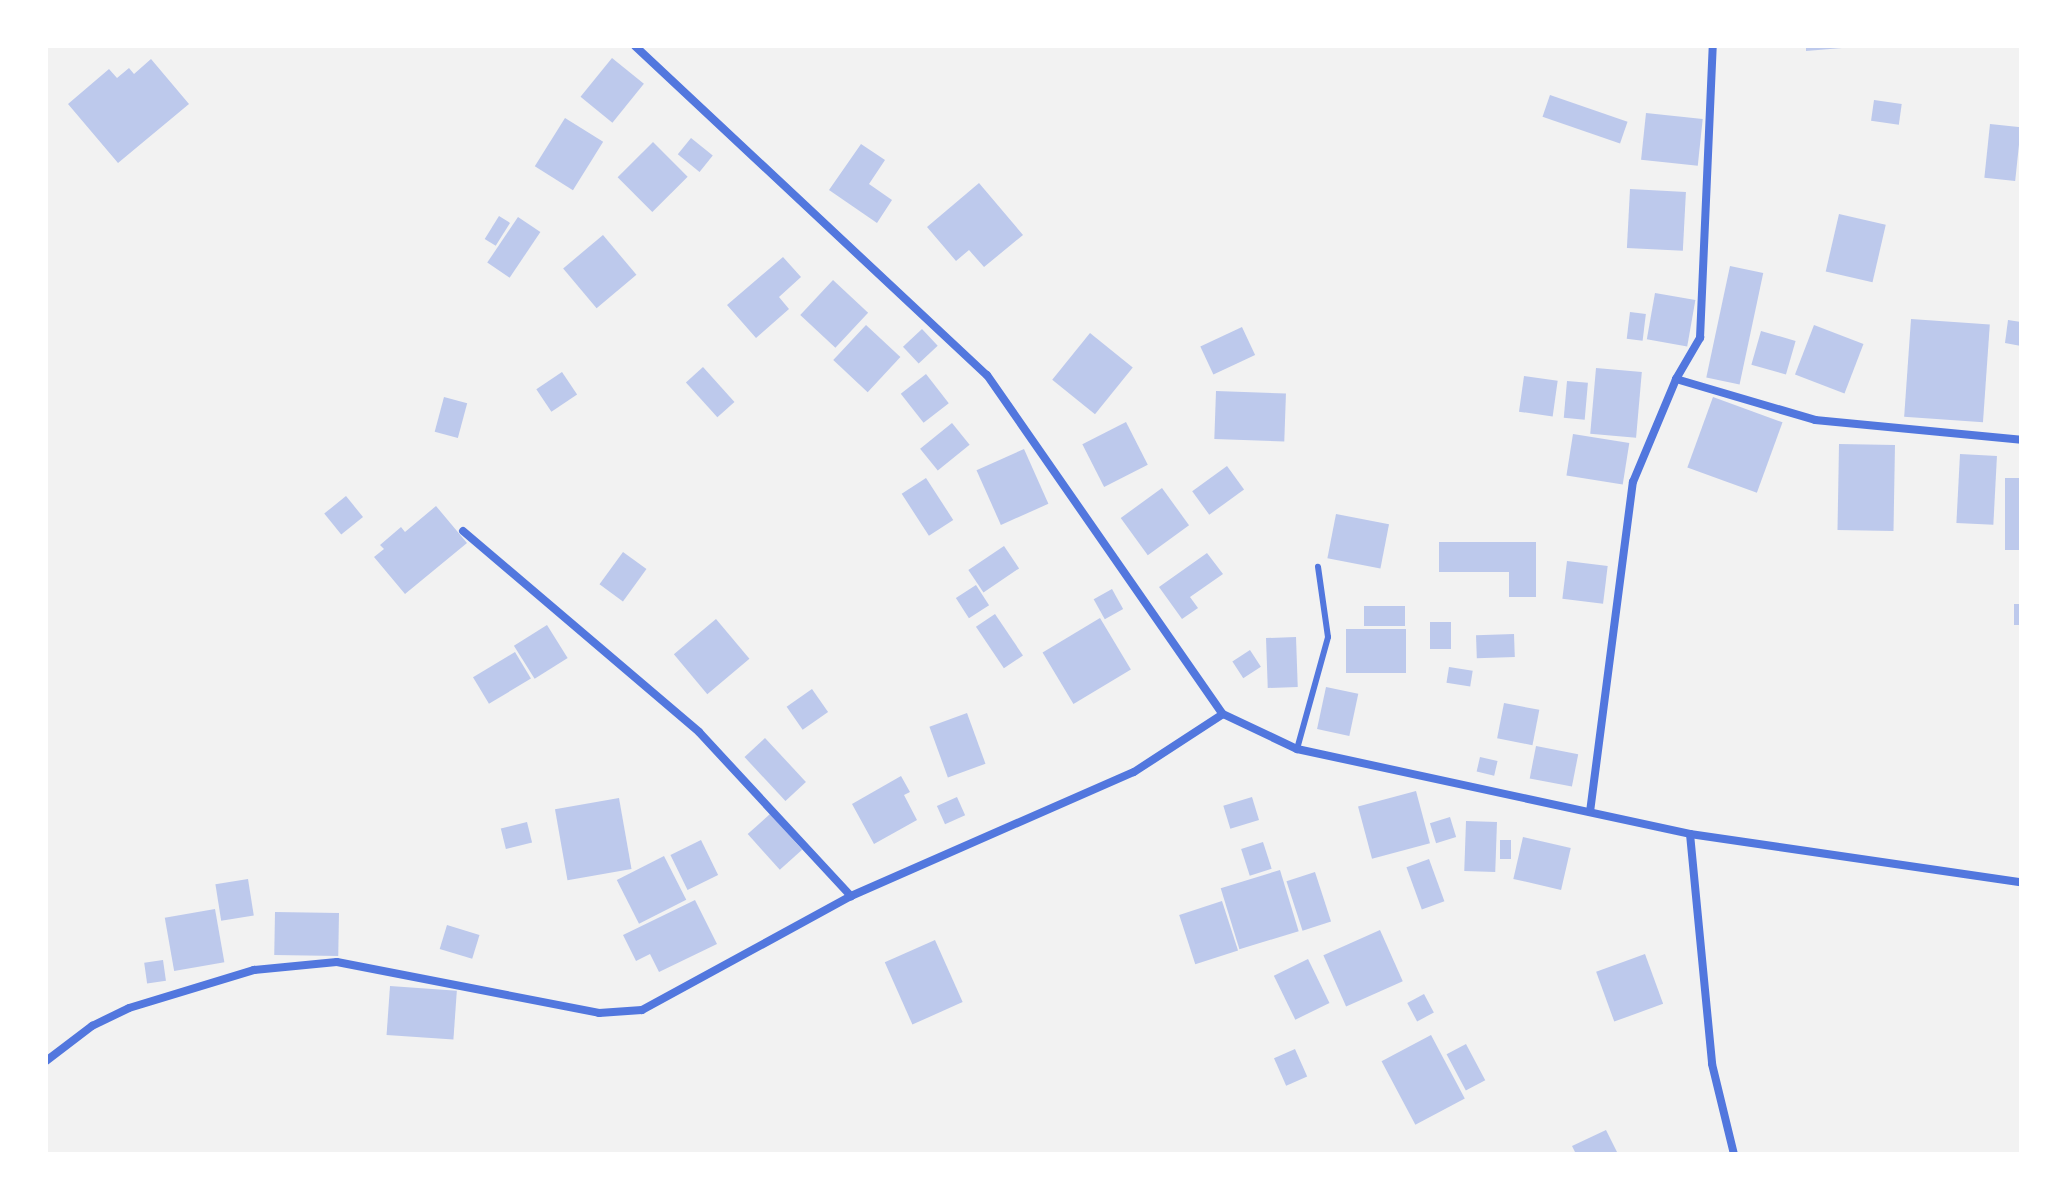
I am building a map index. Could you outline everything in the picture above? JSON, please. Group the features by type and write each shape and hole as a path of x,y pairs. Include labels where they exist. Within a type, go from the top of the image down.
{"street":[{"path":"635,46 987,375 1223,714 1297,749 1690,834 2021,882"},
{"path":"1590,812 1633,482 1676,379 1700,338 1713,46"},
{"path":"1676,379 1815,420 2021,440"},
{"path":"463,531 699,732 851,896"},
{"path":"46,1061 92,1026 129,1008 254,970 337,962 599,1013 642,1010 851,896 1134,772 1223,714"},
{"path":"1690,834 1712,1064 1734,1154"}],"lane":[{"path":"1297,749 1328,637 1318,567"}],"building":[{"path":"1806,46 1842,46 1842,48 1806,51"},
{"path":"612,58 644,84 612,123 581,97"},
{"path":"151,59 189,104 118,163 68,104 109,69 117,78 129,68 134,74"},
{"path":"1550,95 1628,122 1620,143 1543,117"},
{"path":"1874,100 1902,104 1899,125 1871,121"},
{"path":"1646,113 1703,119 1698,166 1641,160"},
{"path":"565,118 603,142 573,190 535,166"},
{"path":"1990,124 2021,127 2015,181 1984,178"},
{"path":"691,138 713,156 700,172 678,154"},
{"path":"653,142 688,177 652,212 618,177"},
{"path":"861,144 885,160 869,184 892,200 877,223 829,190"},
{"path":"979,183 1023,235 984,267 969,250 956,261 927,227"},
{"path":"1630,189 1686,192 1683,251 1627,248"},
{"path":"1839,214 1886,225 1872,282 1826,271"},
{"path":"499,216 510,223 496,246 485,239"},
{"path":"518,217 540,232 510,278 487,263"},
{"path":"603,235 636,275 597,308 563,268"},
{"path":"783,257 801,277 779,297 789,309 756,338 727,305"},
{"path":"1730,266 1763,273 1740,385 1706,378"},
{"path":"833,280 868,313 835,348 800,315"},
{"path":"1655,293 1695,300 1687,346 1647,339"},
{"path":"1630,312 1646,314 1643,341 1627,339"},
{"path":"1911,319 1990,325 1983,422 1904,417"},
{"path":"2008,320 2021,322 2021,346 2005,343"},
{"path":"866,325 900,357 868,392 833,360"},
{"path":"1814,325 1863,344 1844,393 1795,374"},
{"path":"1242,327 1255,355 1213,375 1200,346"},
{"path":"922,329 938,346 919,364 903,347"},
{"path":"1761,331 1796,341 1786,375 1751,365"},
{"path":"1090,333 1133,368 1095,414 1052,380"},
{"path":"703,367 734,402 717,417 686,382"},
{"path":"1596,368 1642,372 1636,438 1590,434"},
{"path":"562,372 577,394 551,412 536,389"},
{"path":"926,374 949,403 924,423 901,394"},
{"path":"1524,376 1558,381 1553,416 1519,412"},
{"path":"1567,381 1588,383 1585,420 1564,418"},
{"path":"1216,391 1286,393 1284,441 1214,439"},
{"path":"444,397 467,403 458,438 435,432"},
{"path":"1713,397 1783,422 1757,493 1687,467"},
{"path":"1126,422 1148,465 1104,487 1082,444"},
{"path":"952,423 970,445 938,471 920,449"},
{"path":"1573,434 1629,443 1623,484 1566,475"},
{"path":"1839,444 1895,445 1893,531 1837,530"},
{"path":"1024,449 1048,504 1001,525 976,470"},
{"path":"1960,454 1997,456 1993,525 1956,523"},
{"path":"1227,466 1244,489 1209,515 1192,491"},
{"path":"926,478 953,520 929,536 902,494"},
{"path":"2005,478 2021,478 2021,550 2005,550"},
{"path":"1162,488 1189,525 1148,555 1121,518"},
{"path":"346,496 363,517 341,535 324,514"},
{"path":"436,506 467,543 405,594 374,557 384,549 380,545 401,527 405,532"},
{"path":"1336,514 1389,524 1380,568 1327,558"},
{"path":"1439,542 1536,542 1536,597 1509,597 1509,572 1439,572"},
{"path":"1004,546 1019,568 983,592 968,570"},
{"path":"623,552 646,569 623,601 599,584"},
{"path":"1207,553 1223,574 1190,597 1198,608 1182,619 1159,587"},
{"path":"1567,561 1608,566 1603,604 1562,599"},
{"path":"976,585 989,605 969,618 956,598"},
{"path":"1112,589 1123,609 1105,619 1094,599"},
{"path":"2014,604 2021,604 2021,625 2014,625"},
{"path":"1364,606 1405,606 1405,626 1364,626"},
{"path":"995,614 1023,655 1004,668 976,627"},
{"path":"1100,618 1131,669 1073,704 1043,653"},
{"path":"716,619 749,659 707,694 674,654"},
{"path":"1430,622 1451,622 1451,649 1430,649"},
{"path":"547,625 568,658 535,679 514,646"},
{"path":"1346,629 1406,629 1406,673 1346,673"},
{"path":"1514,634 1515,657 1477,658 1476,635"},
{"path":"1296,637 1298,687 1268,688 1266,638"},
{"path":"1250,650 1261,667 1243,678 1232,661"},
{"path":"515,652 531,679 489,704 473,677"},
{"path":"1449,667 1473,671 1470,687 1446,683"},
{"path":"1326,687 1358,694 1349,736 1317,729"},
{"path":"812,689 828,712 803,730 787,707"},
{"path":"1504,703 1539,710 1532,745 1497,738"},
{"path":"967,713 985,764 948,777 929,727"},
{"path":"765,738 806,782 785,801 745,757"},
{"path":"1536,746 1578,754 1572,787 1530,778"},
{"path":"1480,757 1498,761 1494,776 1477,772"},
{"path":"901,776 910,792 904,795 917,820 874,844 852,804"},
{"path":"1416,791 1430,843 1372,859 1358,807"},
{"path":"957,797 965,815 945,824 937,806"},
{"path":"1252,797 1259,820 1230,829 1223,806"},
{"path":"619,798 632,869 567,880 555,809"},
{"path":"770,814 802,850 780,870 748,834"},
{"path":"1450,817 1456,837 1436,843 1430,823"},
{"path":"1466,821 1497,822 1495,872 1464,871"},
{"path":"527,822 532,842 506,849 501,829"},
{"path":"1523,837 1571,848 1561,890 1513,879"},
{"path":"701,840 718,875 688,890 670,855"},
{"path":"1500,840 1511,840 1511,859 1500,859"},
{"path":"1263,842 1272,869 1250,876 1241,849"},
{"path":"664,856 686,900 639,924 617,880"},
{"path":"1429,859 1444,901 1422,909 1406,867"},
{"path":"1280,870 1299,931 1239,949 1221,888"},
{"path":"1315,872 1331,921 1303,931 1286,881"},
{"path":"248,879 254,916 221,921 215,884"},
{"path":"695,900 717,944 659,972 650,954 636,961 623,935"},
{"path":"1222,901 1238,950 1195,964 1179,915"},
{"path":"215,909 224,962 174,971 165,918"},
{"path":"275,912 339,913 338,956 274,955"},
{"path":"447,925 480,935 472,959 440,949"},
{"path":"1380,930 1403,981 1346,1006 1323,955"},
{"path":"935,940 963,1002 912,1024 885,962"},
{"path":"1645,954 1663,1004 1614,1022 1596,972"},
{"path":"1308,959 1329,1003 1295,1020 1274,976"},
{"path":"163,960 166,981 147,983 144,963"},
{"path":"390,986 457,991 453,1040 387,1035"},
{"path":"1424,994 1434,1013 1417,1021 1407,1003"},
{"path":"1431,1035 1465,1099 1415,1125 1382,1061"},
{"path":"1466,1044 1485,1080 1466,1091 1447,1054"},
{"path":"1295,1049 1307,1076 1286,1086 1274,1058"},
{"path":"1606,1130 1618,1154 1576,1154 1572,1146"}]}
